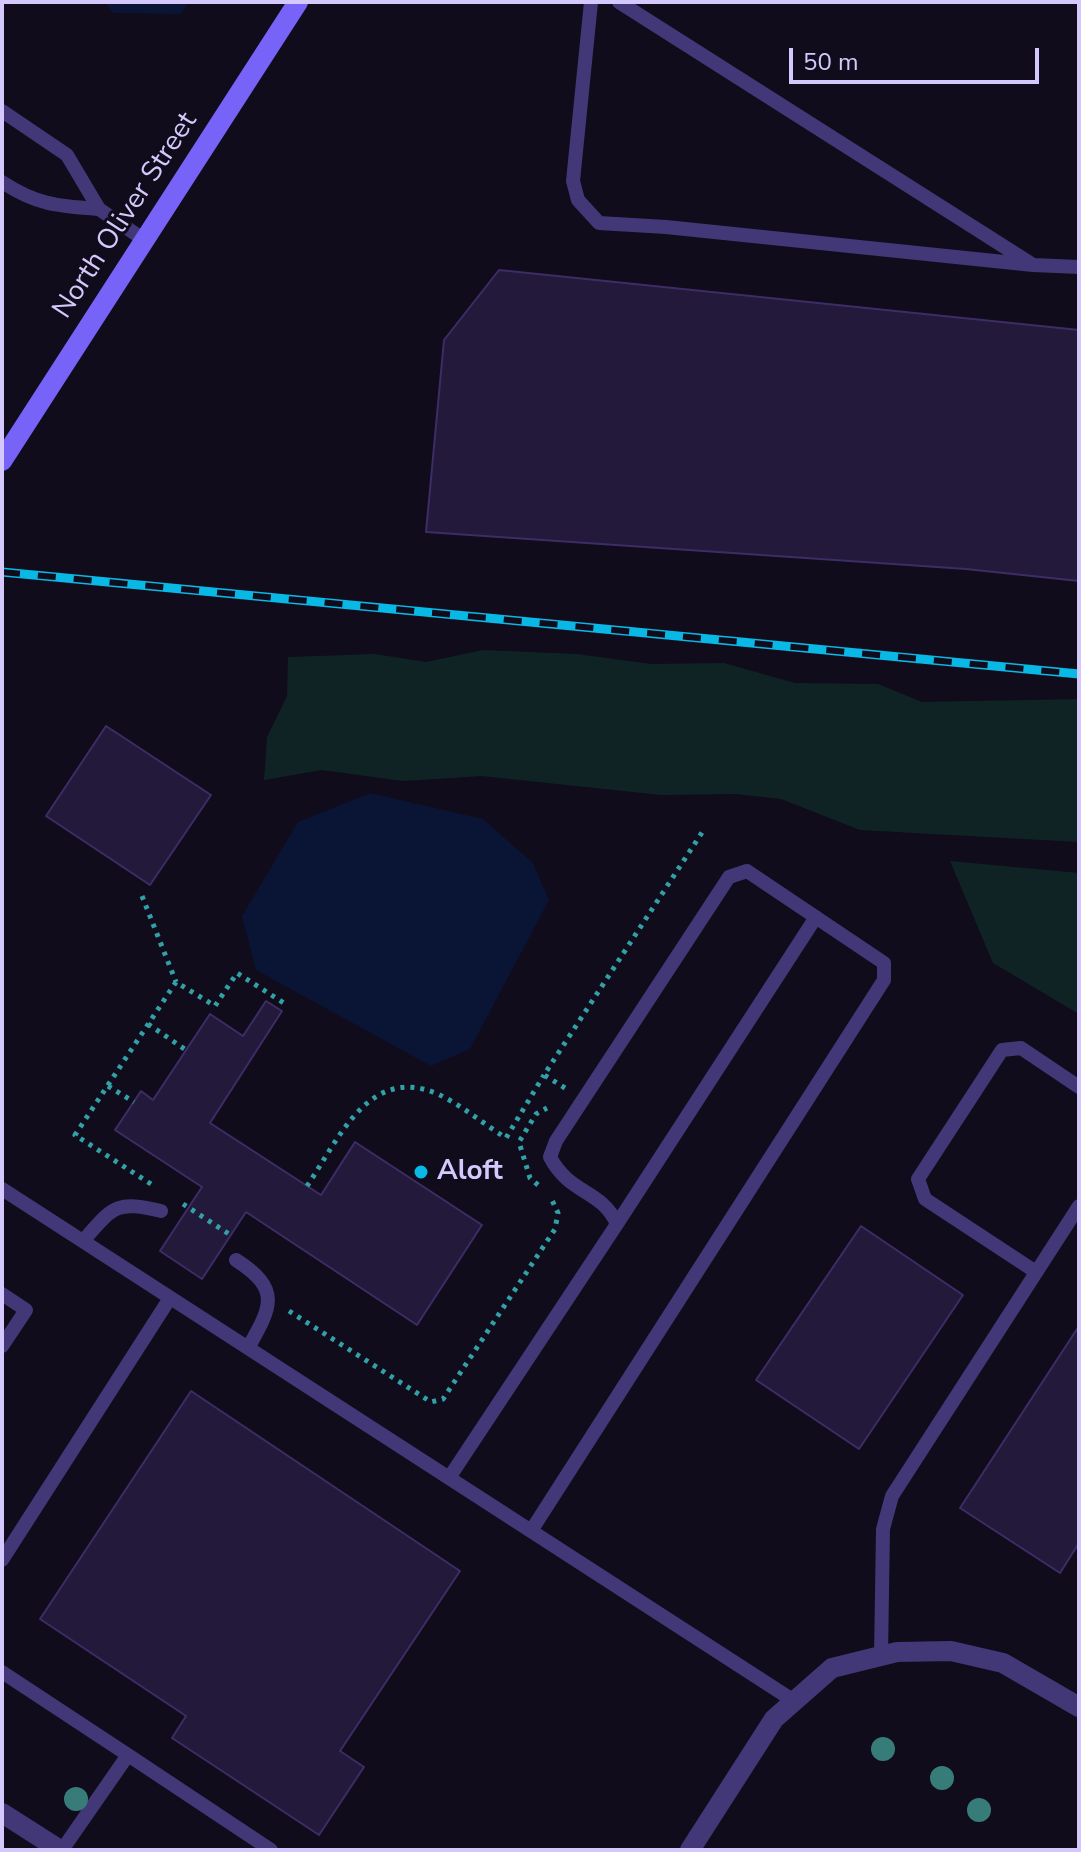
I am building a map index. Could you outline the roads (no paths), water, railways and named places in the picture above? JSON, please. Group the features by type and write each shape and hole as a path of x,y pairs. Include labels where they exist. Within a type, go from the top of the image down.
{"main road":[{"name":"North Oliver Street","path":"2,461 298,2"}],"street":[{"path":"690,1850 774,1719 832,1668 889,1654 951,1651 1003,1663 1079,1707"},
{"path":"2,1813 61,1850"}],"lane":[{"path":"591,2 573,181 578,200 599,223 1079,267"},
{"path":"619,2 1033,265"},
{"path":"2,111 67,155 99,209 143,239"},
{"path":"2,182 47,205 99,209"},
{"path":"531,1531 884,980 884,963 747,871 729,877 556,1141 550,1157 561,1178 609,1207 617,1224"},
{"path":"449,1478 816,917"},
{"path":"1036,1272 925,1199 918,1179 1002,1050 1021,1048 1079,1087"},
{"path":"2,1189 794,1701"},
{"path":"83,1241 108,1212 130,1204 161,1211"},
{"path":"889,1654 883,1529 892,1496 1079,1206"},
{"path":"236,1260 261,1276 268,1291 269,1312 248,1348"},
{"path":"2,1294 26,1310 2,1346"},
{"path":"2,1560 170,1298"},
{"path":"2,1672 271,1850"},
{"path":"61,1850 128,1755"}],"water":[{"path":"105,2 188,2 181,14 113,13"},
{"path":"370,793 483,819 533,863 549,900 470,1049 431,1066 256,970 242,916 298,822"}],"railway":[{"path":"2,572 1079,674"}],"place":[{"name":"Aloft","path":"421,1172"}]}
